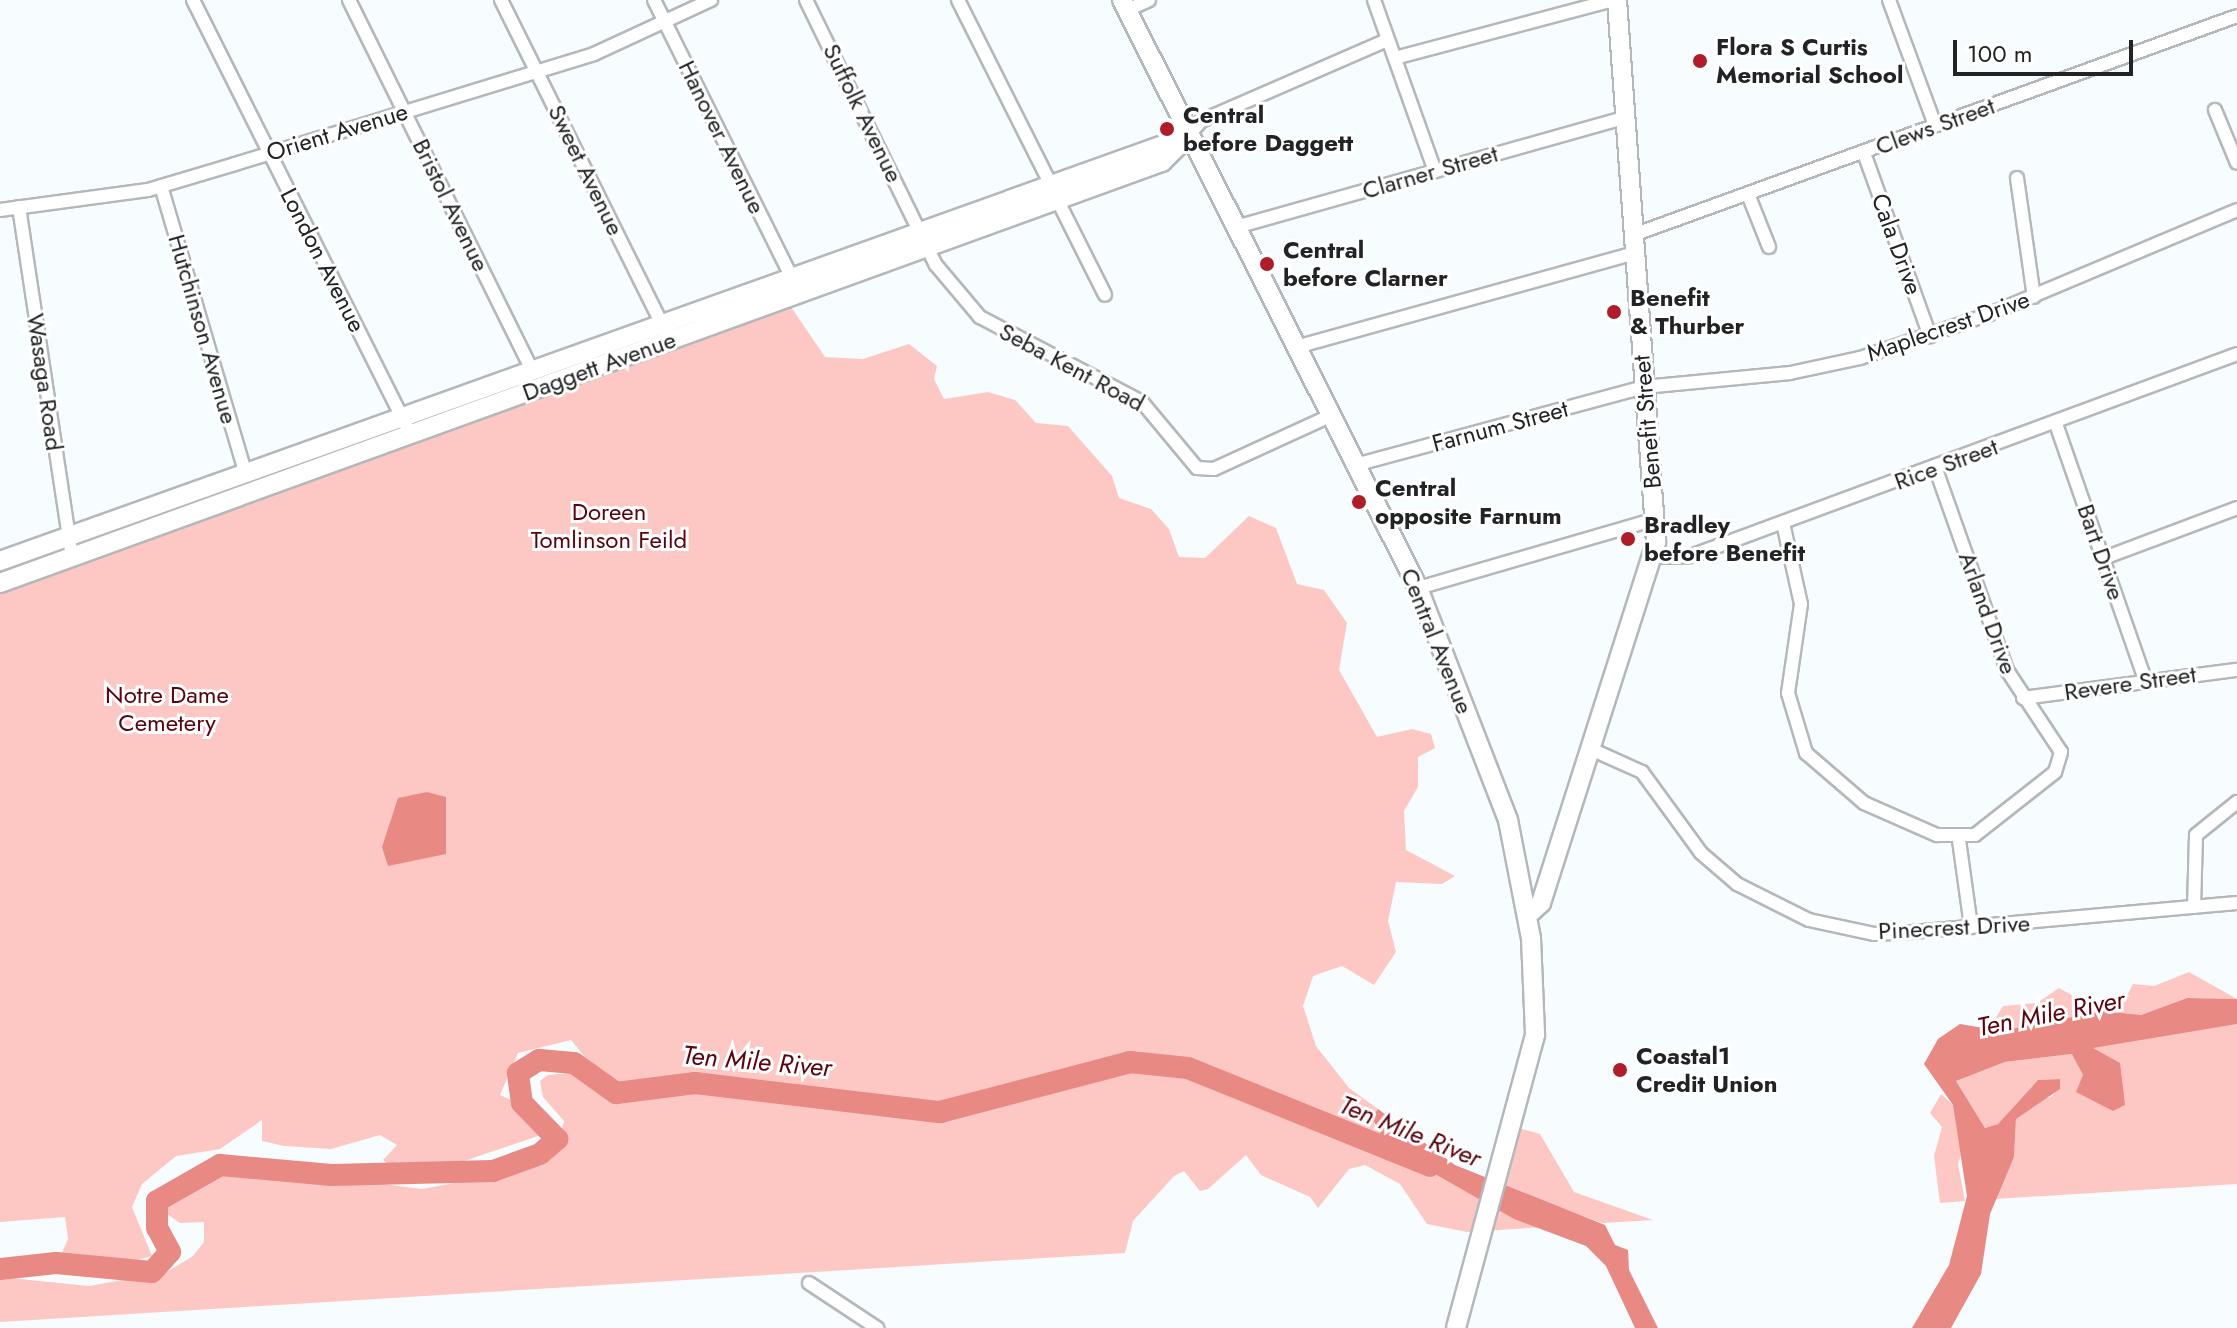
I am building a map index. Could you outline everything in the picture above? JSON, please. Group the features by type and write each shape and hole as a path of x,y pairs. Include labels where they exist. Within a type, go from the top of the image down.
{"street":[{"name":"London Avenue","path":"193,0 410,434"},
{"name":"Bristol Avenue","path":"349,0 531,368"},
{"name":"Sweet Avenue","path":"501,0 669,340"},
{"name":"Hanover Avenue","path":"654,0 790,274"},
{"name":"Orient Avenue","path":"0,210 161,186 537,72 666,24 711,0"},
{"name":"Suffolk Avenue","path":"806,0 920,227"},
{"path":"958,0 1049,181"},
{"path":"1124,5 1149,0"},
{"path":"1374,0 1435,171"},
{"path":"1395,58 1615,0"},
{"name":"Benefit Street","path":"1527,916 1541,903 1593,750 1652,557 1655,519 1615,0"},
{"path":"1891,1 1935,125"},
{"name":"Central Avenue","path":"1124,5 1418,588 1508,820 1527,916 1535,1035 1456,1328"},
{"name":"Clews Street","path":"1296,347 1634,244 1748,194 2237,16"},
{"name":"Daggett Avenue","path":"0,583 1172,157 1201,121 1387,40"},
{"path":"2215,110 2237,163"},
{"name":"Clarner Street","path":"1236,227 1625,118"},
{"name":"Daggett Avenue","path":"0,561 920,227 1188,136"},
{"name":"Cala Drive","path":"1864,153 1930,336"},
{"path":"2017,178 2034,297"},
{"name":"Hutchinson Avenue","path":"161,186 245,472"},
{"path":"1748,194 1769,247"},
{"path":"1057,199 1105,295"},
{"name":"Wasaga Road","path":"19,207 72,557"},
{"name":"Maplecrest Drive","path":"1644,387 1790,373 1930,336 2034,297 2237,210"},
{"name":"Seba Kent Road","path":"920,227 947,282 980,317 1142,402 1197,468 1214,469 1330,416"},
{"name":"Rice Street","path":"1652,557 1681,559 2056,424 2237,354"},
{"name":"Farnum Street","path":"1355,465 1644,387"},
{"name":"Bart Drive","path":"2056,424 2145,680"},
{"name":"Arland Drive","path":"1935,467 2023,698 2056,741 2060,765 2002,819 1959,840"},
{"path":"2104,558 2237,508"},
{"path":"1418,588 1655,519"},
{"path":"1783,523 1801,604 1788,693 1806,753 1855,798 1959,840 1971,927"},
{"name":"Revere Street","path":"2023,698 2237,670"},
{"name":"Pinecrest Drive","path":"1593,750 1642,772 1701,853 1772,905 1874,934 2237,903"},
{"path":"2194,907 2196,835 2237,802"},
{"path":"809,1283 877,1328"}],"green space":[{"path":"785,298 825,357 863,359 909,344 937,366 934,379 944,399 988,392 1015,400 1036,423 1068,426 1112,476 1119,498 1151,509 1169,529 1179,557 1205,558 1249,516 1276,528 1297,584 1324,590 1347,623 1339,670 1377,737 1412,729 1431,734 1435,748 1418,757 1418,787 1404,811 1406,850 1455,876 1442,884 1396,882 1388,921 1396,952 1374,985 1342,966 1313,976 1303,1006 1316,1046 1349,1088 1378,1109 1374,1125 1394,1147 1514,1219 1544,1227 1467,1232 1427,1224 1400,1184 1365,1165 1349,1169 1318,1208 1310,1197 1261,1175 1246,1155 1208,1189 1200,1191 1184,1171 1174,1176 1133,1221 1125,1253 0,1322 0,1277 89,1286 167,1272 193,1256 204,1242 204,1222 180,1223 160,1209 169,1191 191,1178 217,1172 320,1176 422,1189 481,1178 558,1144 564,1121 543,1097 540,1081 548,1075 570,1073 600,1090 609,1086 571,1040 518,1053 500,1095 540,1113 541,1135 458,1163 396,1170 383,1160 397,1145 380,1135 331,1149 284,1146 262,1141 262,1120 220,1149 176,1156 142,1184 132,1207 152,1256 126,1263 59,1259 68,1239 65,1217 0,1222 0,593"},
{"path":"2189,972 2237,999 2187,998 2141,1015 2103,1011 2001,1031 1991,1026 2003,1006 2037,1003 2059,988 2091,1006 2120,1009 2133,984 2154,986"},
{"path":"2237,1024 2237,1184 1995,1199 2014,1157 2016,1119 2032,1102 2053,1096 2059,1079 2038,1080 1998,1124 1985,1128 1956,1081 2005,1062 2073,1054 2083,1075 2096,1056 2092,1048 2105,1043"},
{"path":"1941,1094 1953,1105 1964,1146 1958,1164 1965,1201 1940,1203 1934,1156 1942,1127 1930,1113"},
{"path":"1511,1126 1540,1134 1574,1192 1653,1220 1602,1223 1506,1188 1494,1180"}],"shaded area":[{"path":"427,792 446,797 446,854 388,866 382,847 398,798"},
{"path":"2187,998 2237,999 2237,1024 2093,1048 2120,1063 2125,1105 2113,1111 2076,1092 2083,1075 2072,1054 2005,1062 1956,1081 1985,1128 1998,1124 2038,1080 2060,1079 2060,1089 2016,1119 2014,1157 1990,1214 1981,1274 1951,1328 1912,1328 1949,1265 1967,1196 1953,1105 1924,1064 1938,1039 1960,1024 2001,1031 2103,1011 2141,1015"},
{"path":"1378,1109 1455,1165 1605,1225 1615,1245 1628,1250 1629,1270 1658,1328 1635,1328 1606,1266 1586,1246 1514,1219 1421,1166 1383,1138 1372,1118"}],"waterway":[{"name":"Ten Mile River","path":"0,1269 56,1263 152,1272 170,1252 157,1228 157,1201 220,1165 332,1175 493,1171 540,1154 557,1139 522,1103 518,1073 539,1060 574,1063 616,1093 695,1083 940,1112 1130,1062 1188,1068 1430,1166"}],"place":[{"name":"Flora S Curtis Memorial School","path":"1700,61"},
{"name":"Central before Daggett","path":"1167,129"},
{"name":"Central before Clarner","path":"1267,264"},
{"name":"Benefit & Thurber","path":"1614,312"},
{"name":"Central opposite Farnum","path":"1359,502"},
{"name":"Bradley before Benefit","path":"1628,539"},
{"name":"Coastal1 Credit Union","path":"1620,1070"}],"park label":[{"name":"Doreen Tomlinson Feild","path":"609,526"},
{"name":"Notre Dame Cemetery","path":"167,709"}]}
